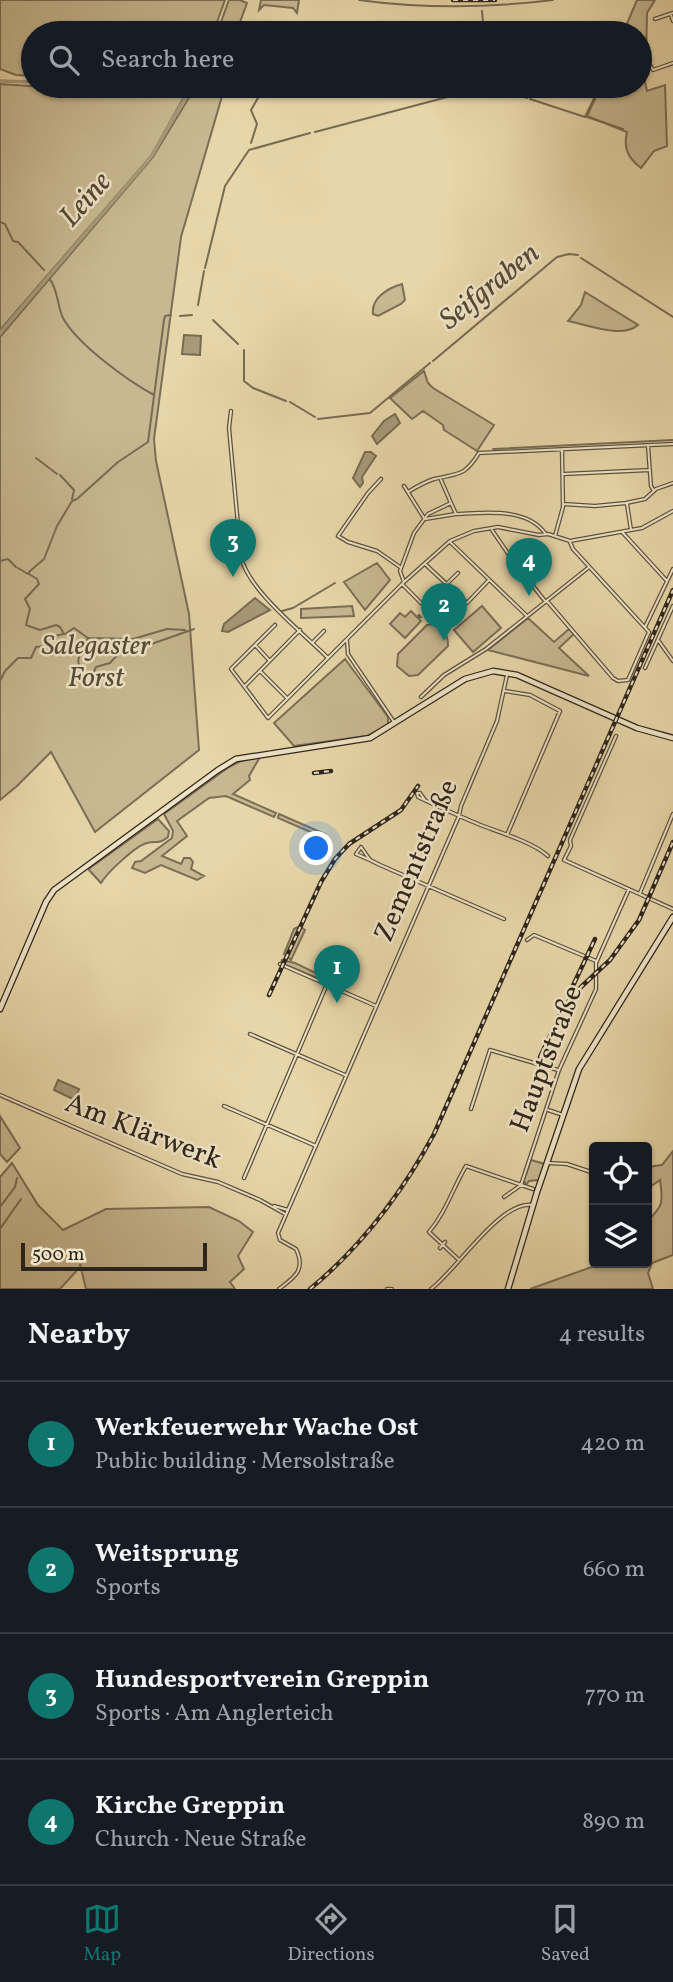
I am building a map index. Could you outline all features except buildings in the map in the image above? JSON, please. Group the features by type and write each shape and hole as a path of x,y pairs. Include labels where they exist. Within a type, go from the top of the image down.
{"main road":[{"path":"0,1009 46,902 56,888 224,765 245,757 366,739 395,724 468,677 493,671 508,672 637,728 673,738"},
{"path":"508,1289 580,1068 673,917"}],"street":[{"path":"656,19 672,13 673,21"},
{"path":"652,68 673,62"},
{"path":"231,411 229,428 243,566 259,591 328,658"},
{"path":"408,492 435,479 457,475 472,463 477,454 673,444"},
{"path":"648,445 651,486 654,491"},
{"path":"555,537 564,504 562,449"},
{"path":"563,474 650,470"},
{"path":"381,479 338,536 377,551 401,568"},
{"path":"441,479 456,514"},
{"path":"564,504 595,506 626,503 645,499 654,491 673,483"},
{"path":"404,486 425,519"},
{"path":"451,503 428,514 414,533 401,568 401,577 403,583 425,604 458,573"},
{"path":"626,503 631,531"},
{"path":"425,519 487,512 510,514 531,522 546,534"},
{"path":"275,625 231,669 268,718 403,583 450,541 474,531 491,528 546,534 570,541 631,531 650,525 671,512 673,518"},
{"path":"491,528 513,561 613,678 625,681 629,679 649,632 573,549 570,541"},
{"path":"623,532 667,581"},
{"path":"450,541 528,616"},
{"path":"424,563 467,603 489,579"},
{"path":"421,697 444,675 486,649 589,567"},
{"path":"645,627 673,569"},
{"path":"645,668 673,606"},
{"path":"244,687 300,630"},
{"path":"312,643 324,631"},
{"path":"658,639 673,660"},
{"path":"347,653 348,640"},
{"path":"255,645 270,660"},
{"path":"340,647 347,653 395,724"},
{"path":"260,671 288,699"},
{"path":"493,671 505,681"},
{"name":"Zementstraße","path":"286,1214 497,721 508,672"},
{"path":"503,691 530,695 558,709 559,716 507,835"},
{"path":"391,717 406,716"},
{"path":"616,736 570,841 565,860 673,909"},
{"path":"425,800 507,835 548,856"},
{"path":"639,894 673,814"},
{"path":"370,860 504,919"},
{"name":"Hauptstraße","path":"521,1185 559,1070 596,989 597,961 629,890"},
{"path":"527,940 534,935 597,961"},
{"path":"281,964 377,1006"},
{"path":"244,1178 327,984"},
{"path":"250,1034 347,1076"},
{"path":"471,1110 490,1050 559,1070"},
{"name":"Am Klärwerk","path":"0,1095 186,1175 216,1181 286,1214"},
{"path":"224,1106 316,1146"},
{"path":"546,1109 564,1115"},
{"path":"547,1163 567,1164 589,1171"},
{"path":"424,1238 443,1215 452,1189 466,1166 533,1189"},
{"path":"504,1197 521,1185"},
{"path":"431,1289 437,1287 500,1218 521,1205 534,1205"},
{"name":"Am Klärwerk","path":"273,1206 288,1210"},
{"path":"279,1289 301,1266 296,1249 278,1237 286,1214"},
{"path":"429,1232 459,1260"},
{"path":"387,1289 392,1289"}],"green space":[{"path":"0,0 225,0 217,21 21,21 21,75 0,69"},
{"path":"229,0 247,3 240,21 221,21"},
{"path":"261,0 299,0 297,13 293,8 264,5 259,10"},
{"path":"637,0 655,0 647,13 647,21 628,21"},
{"path":"0,84 21,85 21,98 183,98 151,156 0,330"},
{"path":"665,85 667,146 654,151 641,168 628,152 627,132 587,116 595,98 652,98 652,89"},
{"name":"Salegaster Forst","path":"189,98 222,98 181,237 154,439 156,461 189,614 199,750 95,832 51,752 0,800 0,337 153,157"},
{"path":"402,284 405,300 378,316 373,314 375,303 382,294"},
{"path":"585,292 638,325 623,331 614,331 568,321 581,305"},
{"path":"424,371 433,388 494,425 477,451 444,430 443,425 423,411 412,419 390,398"},
{"path":"377,563 390,580 365,610 344,582"},
{"path":"352,606 354,616 301,618 301,609"},
{"path":"482,606 501,628 473,652 454,630"},
{"path":"411,611 421,617 418,618 421,621 405,638 390,624 400,613 405,617"},
{"path":"528,618 554,642 569,629 574,634 559,648 589,676 488,650"},
{"path":"433,624 445,632 448,646 418,675 409,676 397,666 398,654 427,625"},
{"path":"345,659 388,717 388,725 367,736 294,746 274,723"},
{"path":"260,757 249,776 250,780 233,794 276,813 274,817 226,796 209,798 177,821 187,836 162,856 181,864 184,858 190,858 193,862 191,869 204,876 197,880 161,865 145,873 132,868 135,862 141,861 172,838 173,831 164,814 229,767"},
{"path":"279,814 325,834 322,837 278,818"},
{"path":"158,819 169,831 168,837 136,849 101,883 89,870 90,868"},
{"path":"300,926 305,930 291,960 284,954 294,929"},
{"path":"282,960 320,975 317,978 281,963"},
{"path":"0,1116 20,1148 7,1162 0,1154"},
{"path":"673,1151 673,1255 652,1263 652,1216 662,1198 660,1180 652,1186 652,1166 662,1165"},
{"path":"531,1160 545,1164 539,1180 529,1181 526,1185 524,1180"},
{"path":"12,1163 38,1205 63,1230 106,1209 209,1207 239,1221 253,1232 238,1256 244,1269 230,1282 235,1289 86,1289 80,1264 60,1289 0,1289 0,1177"},
{"path":"589,1268 650,1268 648,1273 653,1289 530,1289"}],"shaded area":[{"path":"184,335 201,336 200,355 182,354"},
{"path":"395,414 400,423 377,444 372,436 384,421"},
{"path":"365,452 376,456 362,477 363,483 360,487 353,478"},
{"path":"255,598 270,610 228,632 222,631 224,624"},
{"path":"58,1080 79,1089 75,1100 54,1090"}],"waterway":[{"path":"359,0 456,6 553,0"},
{"path":"482,11 483,21"},
{"path":"0,81 21,82"},
{"name":"Leine","path":"0,333 151,157 185,98"},
{"path":"251,143 257,124 251,110 258,98"},
{"path":"315,132 444,98"},
{"path":"530,99 585,117 594,98"},
{"path":"587,117 623,129"},
{"path":"205,268 225,186 249,150 310,133"},
{"path":"0,222 5,224 13,241 18,242 44,270"},
{"name":"Seifgraben","path":"433,361 557,257 578,255"},
{"name":"Seifgraben","path":"581,258 673,317"},
{"path":"198,305 204,271"},
{"path":"49,278 63,318 79,339 117,371 154,395"},
{"path":"0,681 5,671 18,658 31,658 36,647 45,646 54,636 64,634 56,625 40,630 26,625 30,609 25,599 39,584 29,572 44,559 57,526 72,501 118,462 148,442 164,320 165,316 171,315"},
{"path":"180,316 192,315"},
{"name":"Seifgraben","path":"213,320 238,344"},
{"name":"Seifgraben","path":"244,350 244,381 253,388 286,401"},
{"name":"Seifgraben","path":"318,419 370,413 430,363"},
{"name":"Seifgraben","path":"290,402 315,417"},
{"path":"493,449 673,440"},
{"path":"36,458 57,474"},
{"path":"60,475 74,490 72,499"},
{"path":"0,561 8,559 16,567"},
{"path":"18,568 28,574"},
{"path":"282,611 293,608 335,583"},
{"path":"65,634 74,628 88,638 78,659 81,668 92,676 96,667 110,663 120,652 194,629"},
{"path":"88,638 133,639 167,629 185,630"},
{"path":"0,1207 15,1187 17,1178"},
{"path":"0,1229 21,1199"}],"railway":[{"path":"453,0 495,0"},
{"path":"310,1289 364,1237 394,1198 434,1134 673,590"},
{"path":"314,773 331,771"},
{"path":"269,995 321,882 335,859 349,844 401,810 418,786"},
{"path":"540,1057 564,1007 610,960 639,920 673,842"},
{"path":"570,992 595,939"}],"place":[{"name":"Hundesportverein Greppin","path":"233,577"},
{"name":"Kirche Greppin","path":"529,596"},
{"name":"Weitsprung","path":"444,641"},
{"name":"Werkfeuerwehr Wache Ost","path":"337,1003"}]}
